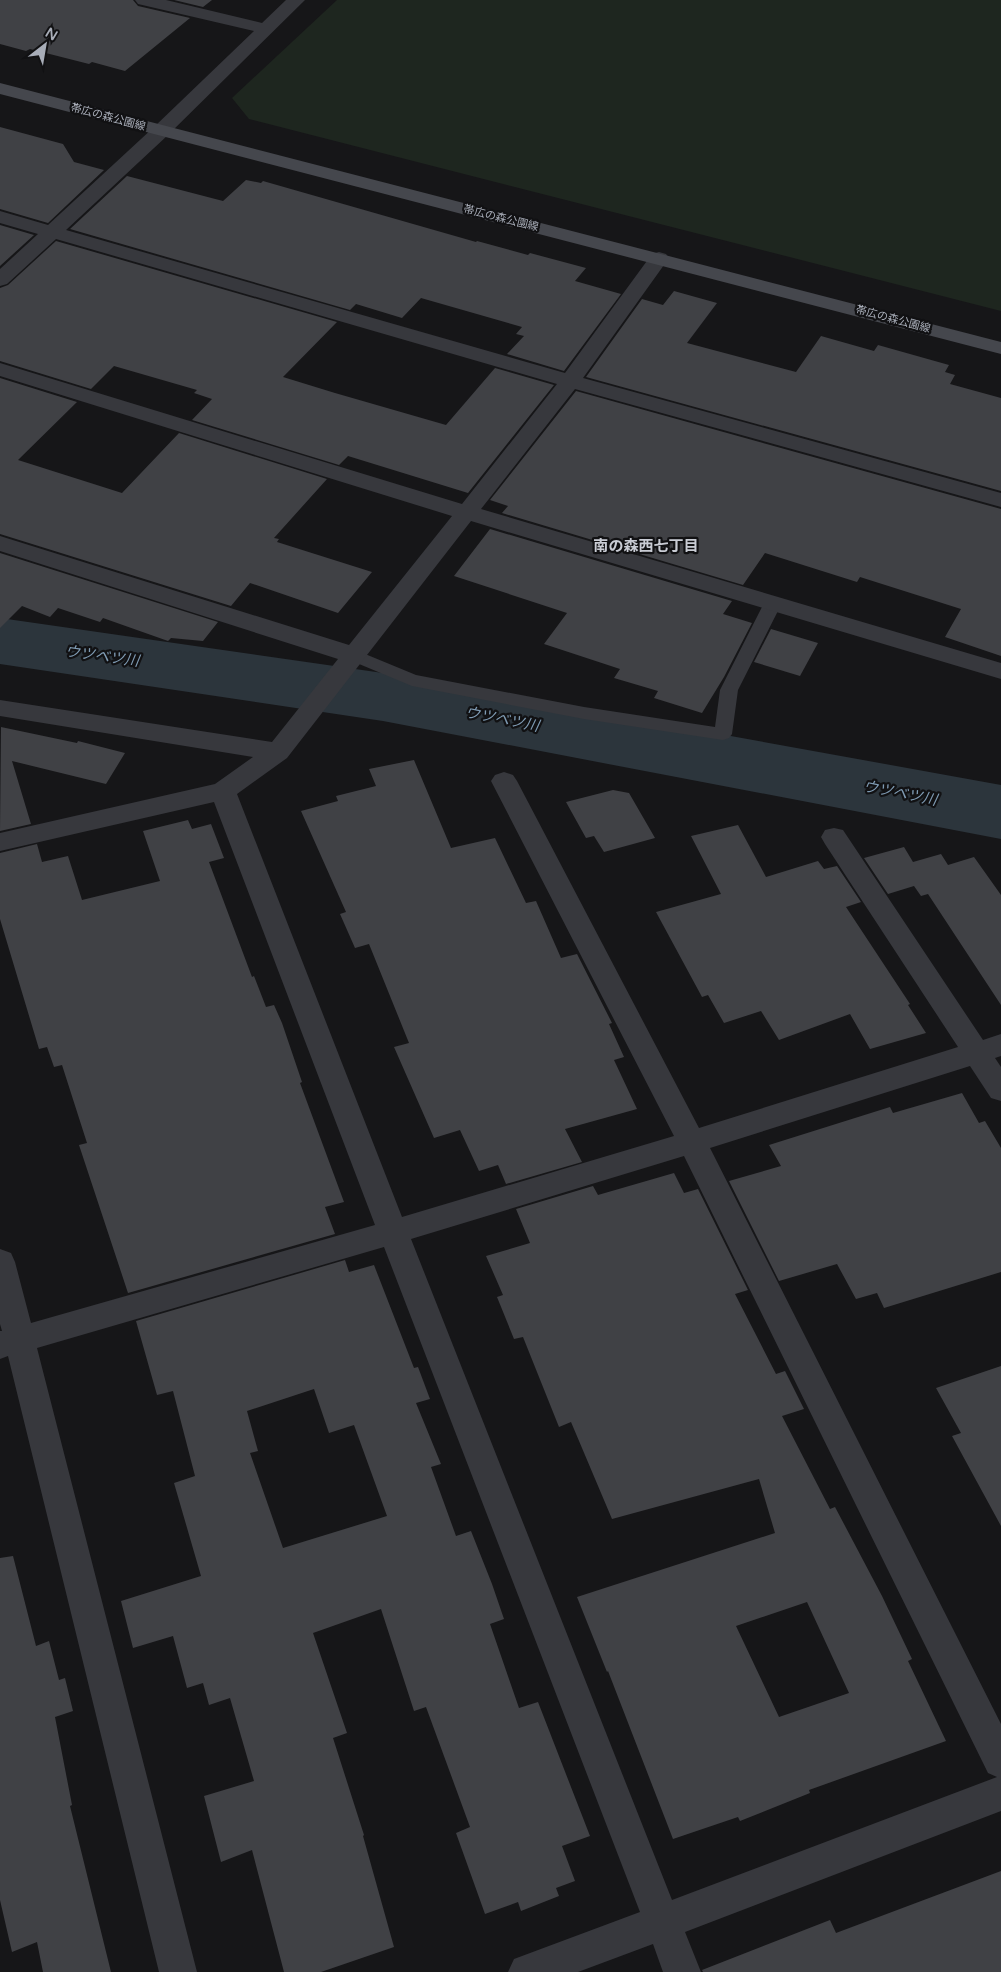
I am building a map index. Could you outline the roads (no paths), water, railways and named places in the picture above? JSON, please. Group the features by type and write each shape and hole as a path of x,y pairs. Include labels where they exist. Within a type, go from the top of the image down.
{"main road":[{"name":"帯広の森公園線","path":"0,88 1001,348"}],"street":[{"path":"144,0 266,29"},
{"path":"0,280 161,131 296,0"},
{"path":"0,217 570,381 1001,500"},
{"path":"0,842 223,791 278,752 570,381 659,258"},
{"path":"0,369 468,512 1001,670"},
{"path":"0,543 347,665"},
{"path":"0,708 278,752"},
{"path":"504,781 692,1142 1001,1760"},
{"path":"223,791 682,1972"},
{"path":"834,837 989,1048 1001,1090"},
{"path":"10,1342 393,1232 692,1142 989,1048"},
{"path":"0,1262 10,1342 178,1972"},
{"path":"527,1972 1001,1793"}],"lane":[{"path":"347,665 412,680 584,713 723,734 729,690 773,603"}],"waterway":[{"name":"ウツベツ川","path":"0,641 383,697 1001,812"}],"district":[{"name":"南の森西七丁目","path":"646,546"}]}
